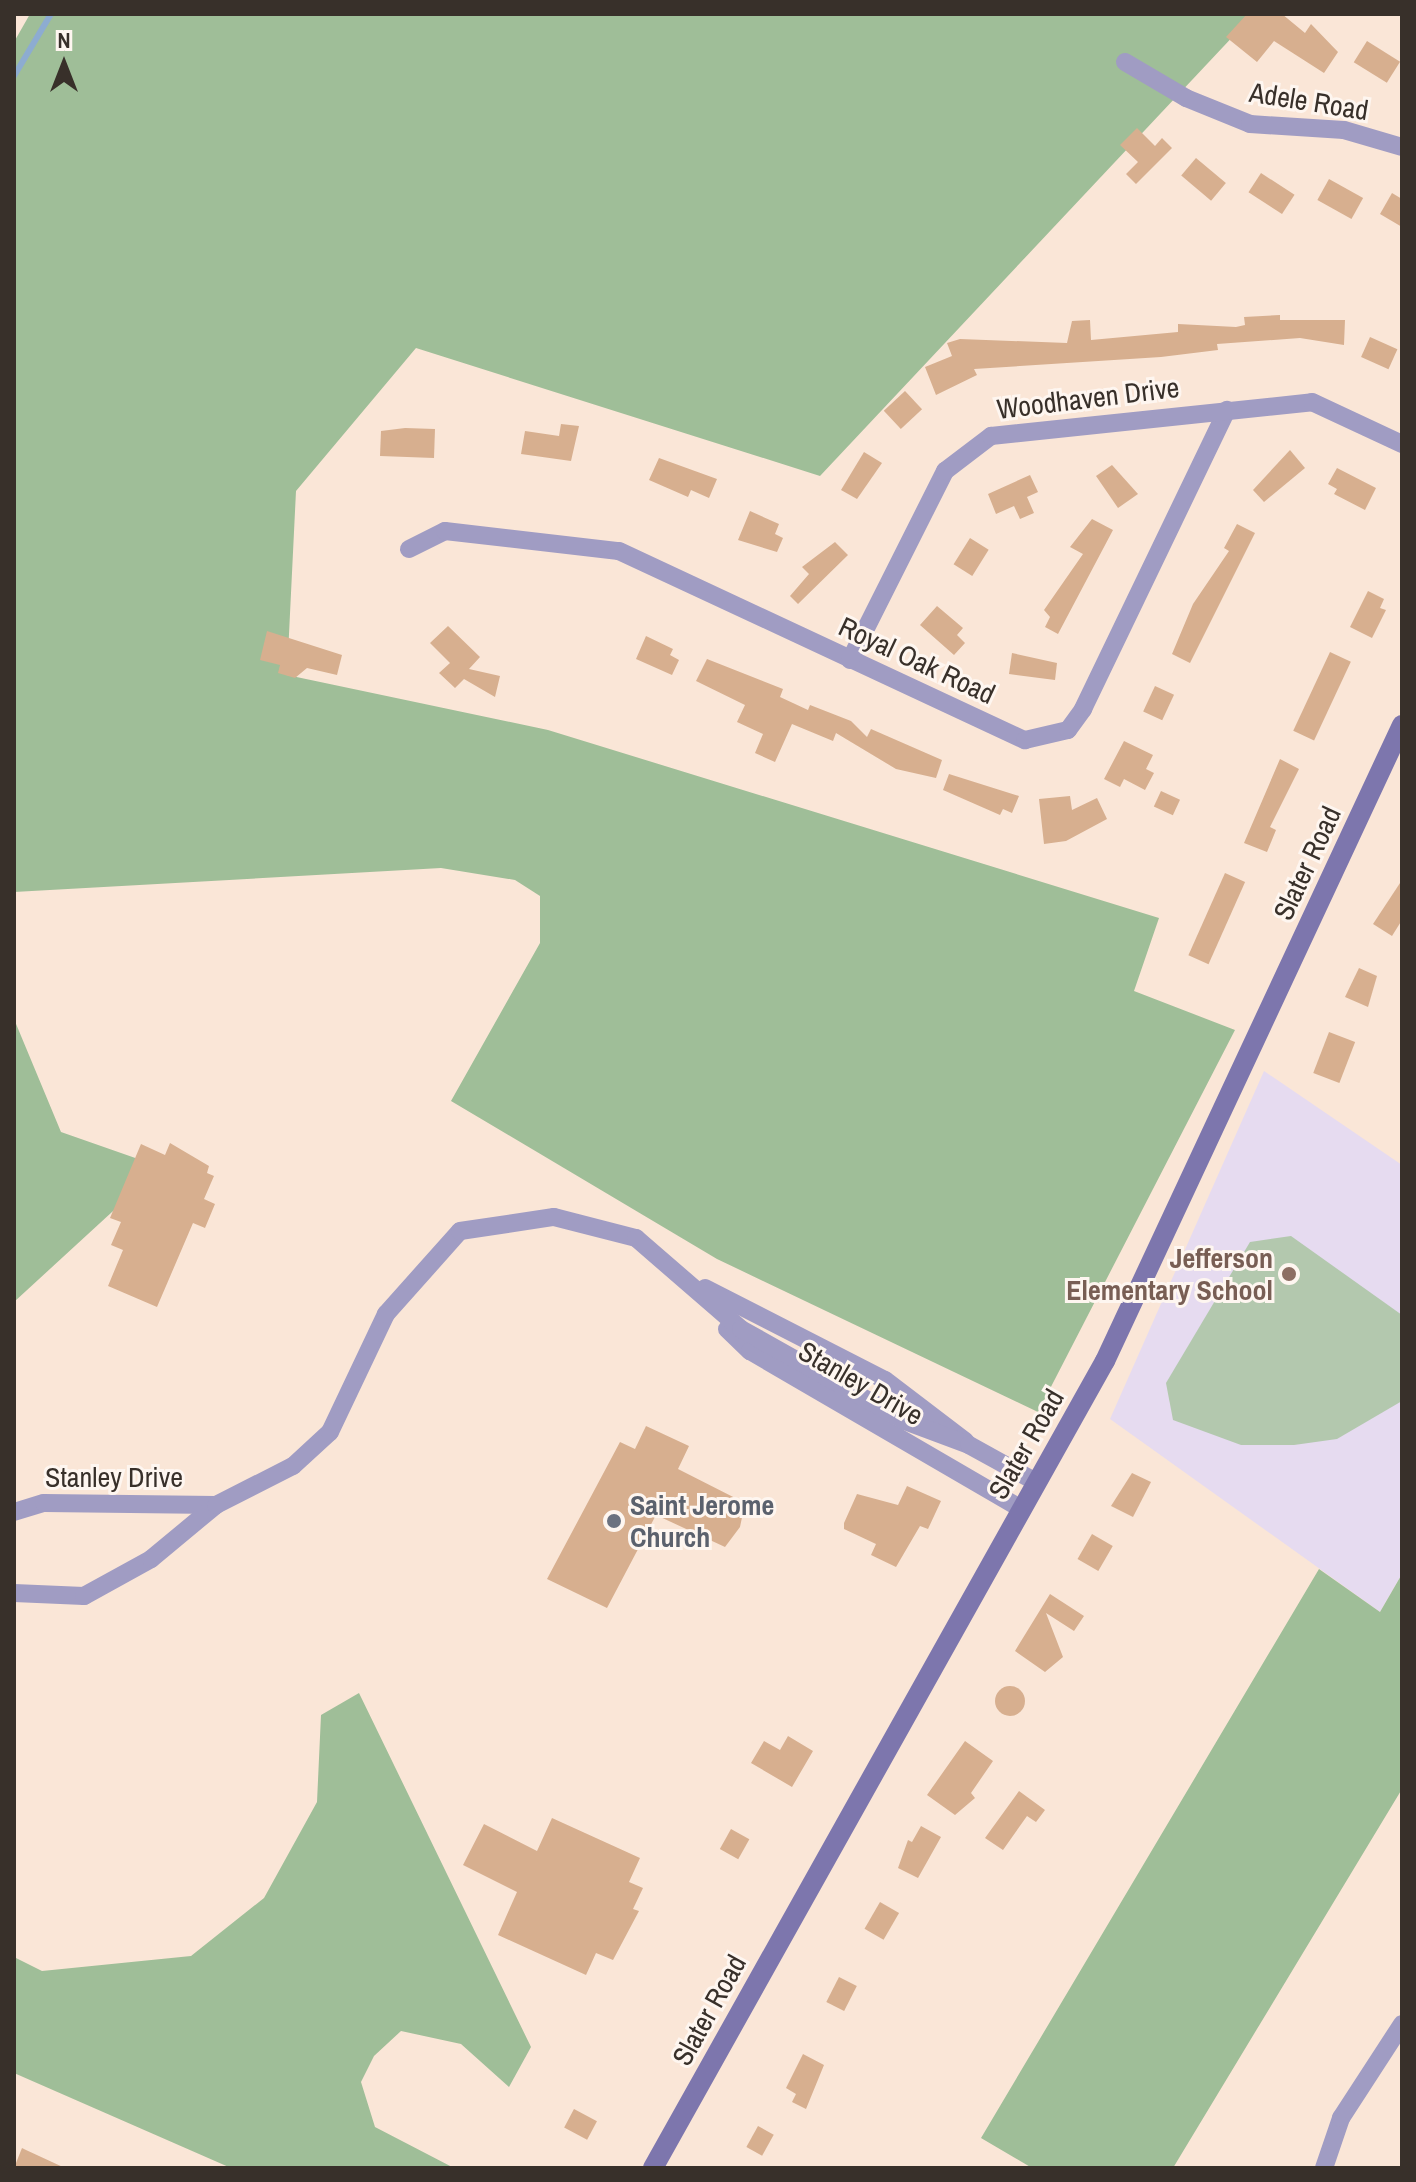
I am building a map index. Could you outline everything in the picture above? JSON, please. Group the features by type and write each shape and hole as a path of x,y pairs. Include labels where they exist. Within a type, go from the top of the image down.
{"main road":[{"name":"Slater Road","path":"653,2168 1105,1361 1402,725"}],"street":[{"name":"Adele Road","path":"1125,62 1186,98 1250,124 1344,130 1402,147"},
{"name":"Woodhaven Drive","path":"850,660 945,471 991,436 1312,402 1402,444"},
{"name":"Royal Oak Road","path":"409,549 445,531 619,551 1025,740 1068,730 1227,410"},
{"name":"Stanley Drive","path":"14,1593 84,1596 151,1559 216,1505 293,1466 330,1432 386,1314 460,1231 554,1217 636,1238 692,1282 741,1329 905,1421 969,1445 1036,1482"},
{"name":"Stanley Drive","path":"692,1282 885,1380 943,1418 969,1445"},
{"name":"Stanley Drive","path":"692,1282 750,1351 1022,1509"},
{"name":"Stanley Drive","path":"14,1512 44,1503 216,1505"},
{"path":"1324,2168 1341,2118 1402,2024"}],"shaded area":[{"name":"Jefferson Elementary School","path":"1264,1071 1402,1165 1402,1574 1380,1612 1110,1419"}],"green space":[{"path":"30,14 1254,14 820,476 416,348 296,491 287,675 548,730 1159,918 1134,991 1235,1030 1038,1412 717,1259 451,1101 540,943 540,896 515,880 441,868 14,892 14,42"},
{"path":"14,1019 61,1132 161,1167 14,1302"},
{"path":"1291,1236 1402,1315 1402,1401 1337,1439 1294,1445 1241,1445 1173,1420 1166,1383 1250,1242"},
{"path":"1319,1569 1380,1612 1402,1574 1402,1789 1173,2168 1032,2168 981,2138"},
{"path":"359,1693 531,2047 509,2087 461,2044 401,2031 374,2056 361,2082 375,2127 454,2168 231,2168 14,2073 14,1957 42,1971 191,1956 264,1898 317,1802 321,1715"}],"building":[{"path":"1247,14 1282,14 1305,33 1311,24 1338,52 1324,73 1274,41 1257,62 1226,37"},
{"path":"1367,41 1400,62 1387,83 1354,62"},
{"path":"1137,128 1155,146 1162,138 1172,148 1136,184 1126,174 1138,162 1120,145"},
{"path":"1196,158 1226,183 1211,201 1181,176"},
{"path":"1261,173 1295,195 1282,214 1248,192"},
{"path":"1329,179 1363,198 1351,219 1317,200"},
{"path":"1392,193 1402,199 1402,227 1380,214"},
{"path":"1280,315 1280,320 1345,320 1344,345 1300,338 1217,344 1218,350 1161,357 974,369 977,375 936,395 925,367 952,356 947,343 960,339 1067,343 1072,321 1090,320 1091,340 1178,332 1178,324 1236,327 1245,325 1244,317"},
{"path":"1370,337 1397,349 1388,369 1361,357"},
{"path":"905,391 922,409 901,429 884,411"},
{"path":"561,424 579,426 571,461 521,454 525,431 559,436"},
{"path":"435,429 434,458 380,456 381,431"},
{"path":"1290,450 1305,468 1264,502 1253,490"},
{"path":"864,452 882,463 857,499 841,490"},
{"path":"659,458 717,479 709,498 691,490 688,497 649,480"},
{"path":"1112,465 1138,494 1118,508 1096,476"},
{"path":"1337,468 1376,488 1365,510 1334,494 1337,489 1328,484"},
{"path":"1030,475 1038,492 1027,497 1034,513 1020,519 1014,506 996,514 988,494"},
{"path":"750,511 779,524 775,534 783,538 777,552 738,540"},
{"path":"1092,519 1113,530 1058,634 1045,627 1050,617 1044,610 1083,554 1070,547"},
{"path":"1237,524 1255,533 1190,663 1172,654 1193,604 1229,551 1224,548"},
{"path":"970,538 989,550 972,576 954,564"},
{"path":"835,542 848,555 798,604 790,596 809,574 802,567"},
{"path":"1368,591 1384,599 1380,608 1386,610 1372,638 1350,627"},
{"path":"937,606 963,628 957,635 965,643 954,655 920,625"},
{"path":"448,626 480,657 469,669 500,676 495,697 464,679 455,688 439,673 450,663 430,643"},
{"path":"267,631 342,655 337,675 307,668 295,678 278,673 280,665 260,660"},
{"path":"646,636 673,649 670,655 679,660 672,675 636,659"},
{"path":"1330,652 1351,662 1314,741 1293,731"},
{"path":"1012,653 1057,663 1055,680 1009,674"},
{"path":"707,659 783,689 780,697 808,710 810,705 851,721 867,737 871,729 942,760 936,778 896,769 836,733 833,741 792,724 775,762 755,753 763,734 737,722 745,705 696,681"},
{"path":"1155,686 1174,695 1162,720 1143,711"},
{"path":"1124,741 1153,755 1146,769 1154,773 1145,790 1124,779 1120,787 1104,779"},
{"path":"1280,759 1299,769 1270,827 1276,830 1267,852 1244,843"},
{"path":"949,774 1019,796 1012,813 1003,809 1000,815 943,790"},
{"path":"1161,791 1180,800 1173,815 1154,806"},
{"path":"1070,796 1072,810 1097,798 1107,819 1066,841 1044,844 1039,799"},
{"path":"1225,873 1245,882 1208,964 1188,955"},
{"path":"1402,880 1402,920 1392,936 1373,924"},
{"path":"1359,968 1377,976 1368,1007 1345,997"},
{"path":"1329,1032 1355,1042 1339,1083 1313,1073"},
{"path":"170,1143 209,1166 207,1173 214,1176 204,1199 215,1204 205,1228 193,1223 157,1307 108,1286 123,1250 111,1245 121,1222 110,1218 141,1144 165,1155"},
{"name":"Saint Jerome Church","path":"646,1426 689,1446 678,1469 745,1503 740,1527 725,1547 656,1515 607,1608 547,1579 620,1442 635,1449"},
{"path":"1132,1473 1151,1482 1133,1517 1111,1506"},
{"path":"907,1486 941,1501 928,1529 920,1526 896,1567 871,1555 876,1544 844,1529 844,1523 857,1494 898,1505"},
{"path":"1092,1534 1113,1546 1098,1571 1078,1559"},
{"path":"1050,1594 1084,1616 1074,1631 1046,1613 1063,1657 1045,1672 1015,1651"},
{"path":"1010,1686 1021,1690 1025,1701 1021,1712 1010,1716 999,1712 995,1701 999,1690"},
{"path":"788,1736 813,1751 792,1787 751,1763 764,1741 780,1750"},
{"path":"965,1741 993,1761 971,1793 975,1798 955,1815 927,1795"},
{"path":"1019,1791 1045,1810 1036,1822 1027,1816 1003,1850 985,1838"},
{"path":"552,1818 640,1858 629,1882 643,1888 633,1909 639,1911 613,1960 596,1953 586,1975 498,1935 517,1892 463,1865 484,1824 537,1851"},
{"path":"921,1826 941,1837 918,1878 898,1868 908,1840 912,1842"},
{"path":"731,1829 749,1839 738,1859 720,1849"},
{"path":"880,1902 899,1913 884,1940 864,1929"},
{"path":"839,1977 857,1986 844,2011 826,2002"},
{"path":"803,2054 824,2065 806,2109 792,2102 796,2094 786,2088"},
{"path":"574,2109 597,2121 587,2140 564,2128"},
{"path":"758,2126 774,2135 762,2156 746,2147"},
{"path":"22,2148 26,2150 65,2168 14,2168"}],"waterway":[{"path":"14,76 51,14"}],"place":[{"name":"Jefferson Elementary School","path":"1289,1274"},
{"name":"Saint Jerome Church","path":"614,1521"}]}
